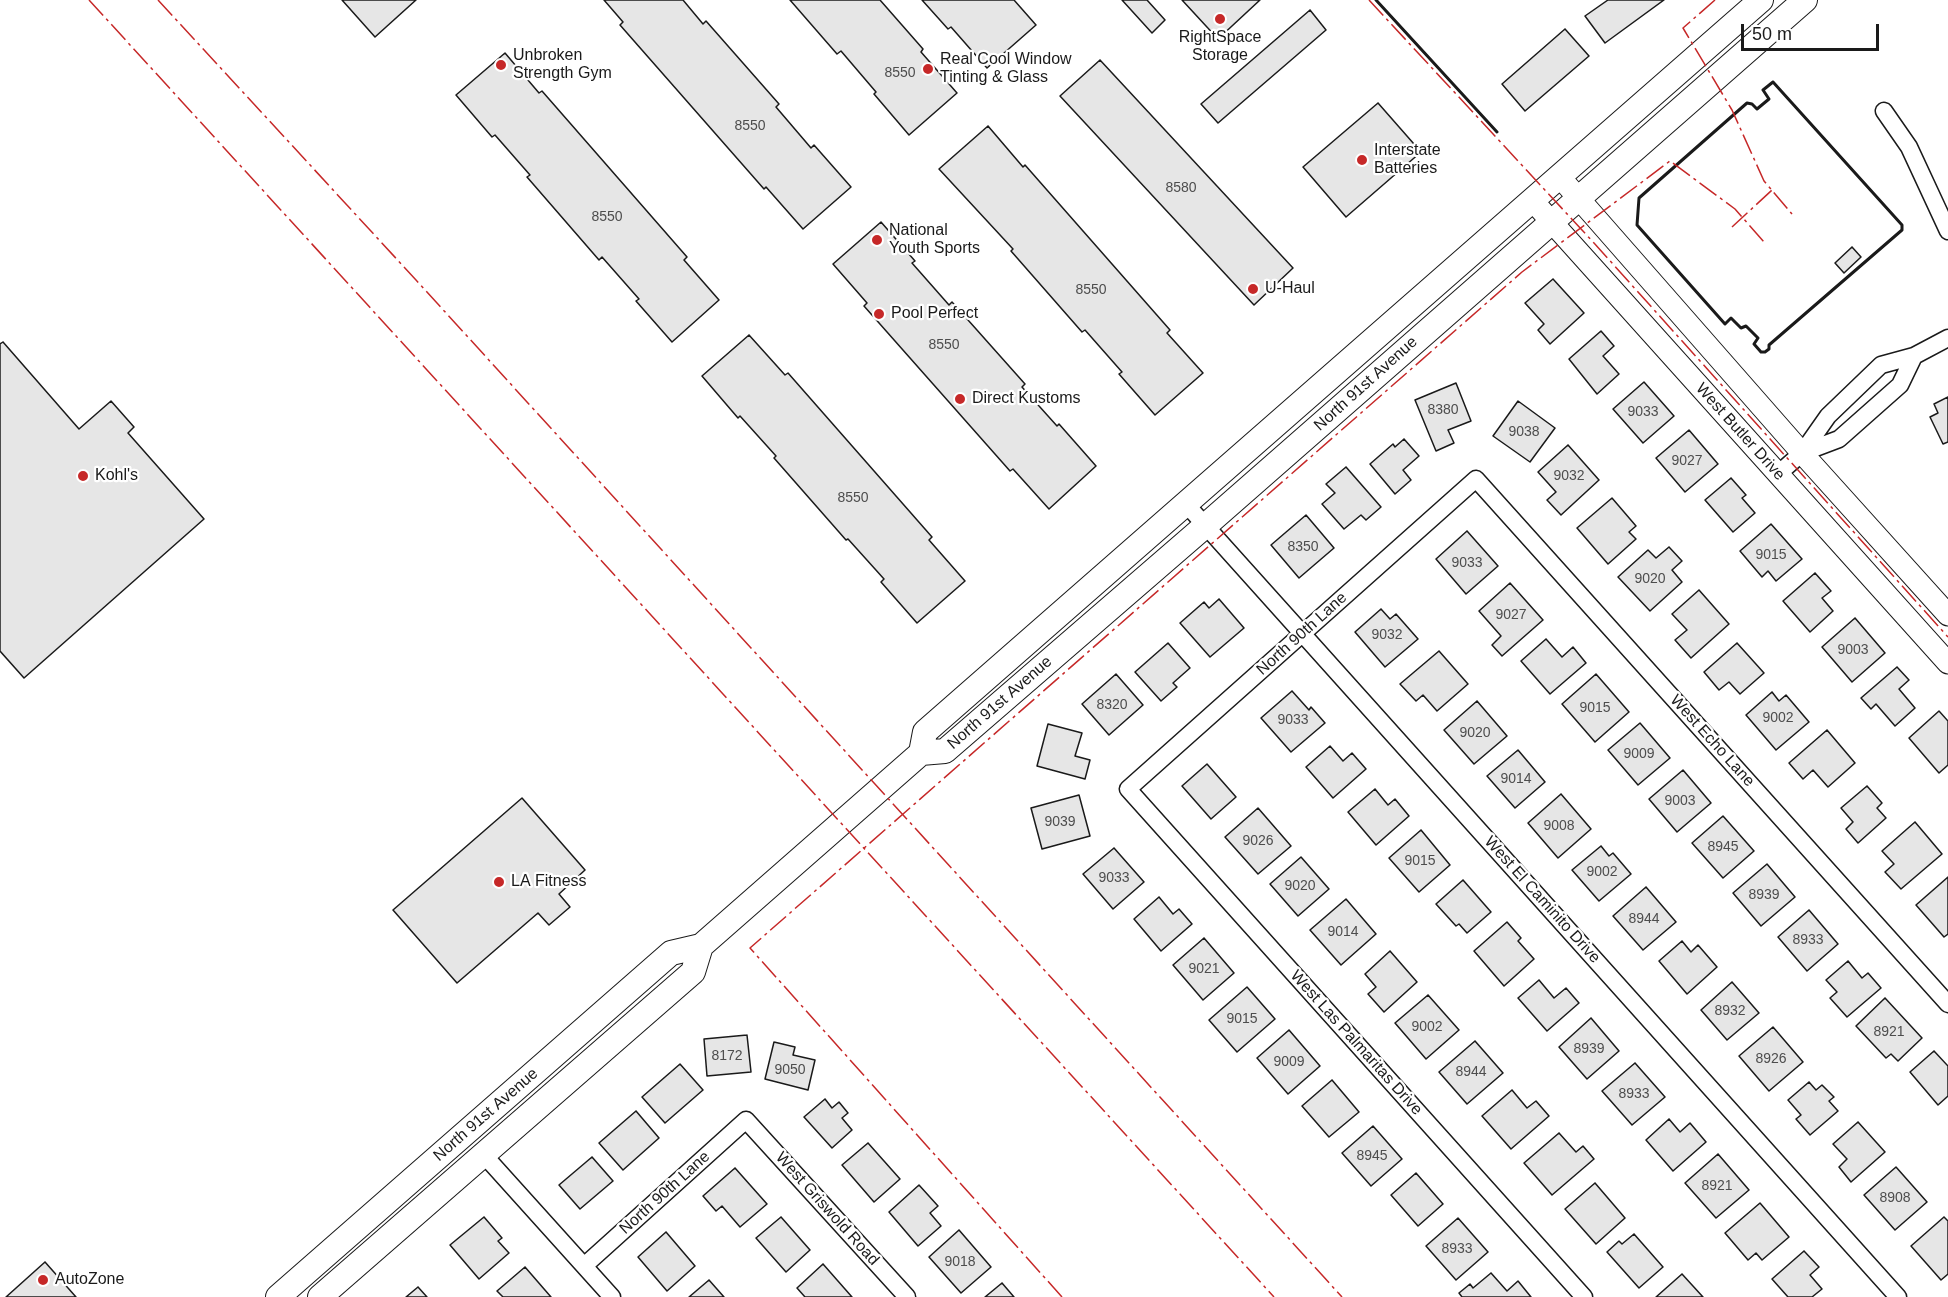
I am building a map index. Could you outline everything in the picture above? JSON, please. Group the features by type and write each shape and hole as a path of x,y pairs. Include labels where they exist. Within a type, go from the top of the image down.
{"main road":[{"name":"North 91st Avenue","path":"278,1297 670,953 701,946 921,753 926,732 1761,0"},
{"name":"North 91st Avenue","path":"921,753 945,751 1552,222 1797,2"},
{"name":"North 91st Avenue","path":"320,1297 693,972 701,946"},
{"path":"484,1155 493,1128 546,1080 572,1040"}],"street":[{"path":"1884,111 1909,147 1948,231"},
{"name":"West Butler Drive","path":"1559,176 1802,453 1948,615"},
{"name":"West Butler Drive","path":"1532,200 1948,663"},
{"path":"1778,474 1802,453 1822,422 1881,365 1914,356 1948,338"},
{"path":"1802,453 1839,440 1900,385 1914,356"},
{"path":"1861,383 1879,404"},
{"name":"North 90th Lane","path":"1128,789 1476,479"},
{"name":"West Echo Lane","path":"1476,479 1948,1004"},
{"name":"West El Caminito Drive","path":"1186,504 1898,1297"},
{"name":"West Las Palmaritas Drive","path":"1128,789 1584,1297"},
{"name":"North 90th Lane","path":"584,1266 746,1120"},
{"name":"West Griswold Road","path":"746,1120 907,1297"},
{"path":"484,1155 612,1297"},
{"path":"301,1276 320,1297"}],"building":[{"path":"342,0 416,0 375,37"},
{"path":"604,0 683,0 703,24 706,21 779,104 776,107 811,148 814,145 851,187 803,229 766,187 764,189 620,25 623,22"},
{"path":"790,0 880,0 923,49 921,52 957,93 909,135 841,51 837,54"},
{"path":"922,0 1014,0 1036,25 987,68 951,27 948,29"},
{"path":"1122,0 1147,0 1165,20 1152,33"},
{"name":"RightSpace Storage","path":"1182,0 1260,0 1218,39"},
{"path":"1608,0 1664,0 1605,43 1585,16"},
{"path":"1310,10 1326,30 1218,123 1201,104"},
{"path":"1565,29 1589,56 1525,111 1502,84"},
{"path":"505,53 539,93 542,91 687,257 684,260 719,300 672,342 636,301 639,299 602,257 599,260 527,177 530,175 495,135 492,137 456,95"},
{"path":"1100,60 1293,268 1254,305 1060,96"},
{"name":"Interstate Batteries","path":"1378,103 1421,152 1346,217 1303,167"},
{"path":"988,126 1170,330 1167,333 1203,373 1155,415 1119,374 1122,372 1085,330 1082,332 1011,251 1013,249 939,169"},
{"path":"881,222 915,261 912,263 949,305 952,302 1025,384 1022,387 1096,466 1049,509 1013,469 1010,471 864,306 867,303 833,264"},
{"path":"1852,247 1861,257 1844,273 1835,263"},
{"path":"1553,279 1584,313 1550,344 1538,330 1544,324 1525,303"},
{"path":"1601,331 1614,346 1603,356 1619,374 1597,394 1569,359"},
{"path":"749,335 785,375 788,373 932,537 929,540 965,581 917,623 881,582 884,579 848,539 846,540 774,458 776,456 740,416 738,418 702,376"},
{"name":"Kohl's","path":"3,342 79,429 111,401 134,427 128,433 204,519 24,678 0,651 0,344"},
{"path":"1644,382 1674,416 1643,443 1613,409"},
{"path":"1456,383 1471,421 1448,430 1454,443 1436,451 1415,400"},
{"path":"1948,397 1948,442 1943,444 1930,417 1938,413 1934,404"},
{"path":"1518,401 1555,428 1530,462 1493,436"},
{"path":"1689,430 1718,464 1685,492 1656,458"},
{"path":"1404,439 1419,456 1403,470 1411,480 1395,494 1370,464 1393,444 1395,447"},
{"path":"1568,445 1599,480 1561,515 1547,500 1556,492 1538,472"},
{"path":"1346,467 1381,507 1366,520 1361,515 1344,529 1322,504 1335,493 1326,484"},
{"path":"1731,478 1746,495 1742,498 1755,513 1733,532 1705,500"},
{"path":"1612,498 1636,526 1629,532 1636,539 1608,564 1577,528"},
{"path":"1306,515 1334,548 1299,578 1271,545"},
{"path":"1771,524 1802,559 1776,581 1768,571 1762,577 1740,551"},
{"path":"1467,531 1498,566 1466,594 1436,559"},
{"path":"1669,547 1682,561 1672,570 1682,582 1650,611 1618,577 1648,550 1656,558"},
{"path":"1815,573 1831,591 1822,598 1833,611 1810,632 1783,601"},
{"path":"1510,583 1543,620 1502,656 1492,645 1501,636 1479,611"},
{"path":"1699,590 1729,624 1691,658 1675,640 1687,630 1672,614"},
{"path":"1219,599 1244,628 1210,657 1180,623 1204,602 1209,608"},
{"path":"1381,609 1390,619 1396,614 1418,639 1385,667 1355,632"},
{"path":"1855,618 1885,653 1852,682 1822,647"},
{"path":"1546,639 1562,657 1573,647 1586,663 1550,694 1521,661"},
{"path":"1168,643 1190,668 1173,683 1177,687 1161,701 1135,672"},
{"path":"1737,643 1764,673 1740,694 1729,682 1719,690 1704,672"},
{"path":"1439,651 1468,684 1437,711 1423,695 1416,701 1400,684"},
{"path":"1897,667 1909,680 1899,689 1915,708 1895,726 1876,704 1871,709 1861,698"},
{"path":"1116,674 1143,705 1109,735 1082,704"},
{"path":"1596,674 1629,712 1595,742 1562,704"},
{"path":"1292,691 1309,710 1311,707 1325,723 1291,752 1261,718"},
{"path":"1772,692 1779,701 1786,695 1809,722 1776,750 1746,715"},
{"path":"1477,701 1507,736 1474,764 1444,730"},
{"path":"1939,711 1948,721 1948,765 1939,773 1909,738"},
{"path":"1640,723 1670,758 1638,785 1608,750"},
{"path":"1048,724 1082,733 1075,756 1090,760 1085,779 1037,766"},
{"path":"1827,730 1855,763 1828,787 1813,770 1803,779 1789,763"},
{"path":"1330,746 1343,761 1352,753 1366,769 1333,798 1306,767"},
{"path":"1518,750 1545,782 1515,808 1487,776"},
{"path":"1207,764 1236,797 1211,819 1182,786"},
{"path":"1683,770 1711,803 1677,832 1649,799"},
{"path":"1867,786 1882,803 1877,808 1886,818 1858,843 1846,829 1853,822 1841,808"},
{"path":"1375,789 1388,805 1395,799 1409,816 1376,845 1348,812"},
{"path":"1561,794 1591,829 1558,858 1528,823"},
{"path":"1079,795 1090,836 1042,849 1031,808"},
{"name":"LA Fitness","path":"522,798 585,870 559,894 570,907 549,925 538,913 457,983 393,910"},
{"path":"1258,808 1291,846 1258,874 1225,837"},
{"path":"1723,816 1754,851 1723,878 1692,843"},
{"path":"1915,822 1942,854 1901,889 1885,872 1894,864 1882,851"},
{"path":"1421,830 1450,865 1419,892 1389,858"},
{"path":"1601,846 1609,856 1613,853 1631,874 1599,901 1572,870"},
{"path":"1114,848 1144,882 1113,909 1083,874"},
{"path":"1301,857 1329,889 1298,916 1270,884"},
{"path":"1767,864 1795,897 1761,926 1733,893"},
{"path":"1948,877 1948,934 1944,937 1916,905"},
{"path":"1463,880 1491,912 1467,933 1459,924 1456,926 1436,904"},
{"path":"1646,887 1676,922 1643,950 1613,916"},
{"path":"1159,897 1173,914 1179,909 1192,924 1161,951 1134,919"},
{"path":"1346,899 1376,934 1341,965 1310,930"},
{"path":"1809,910 1838,944 1807,971 1778,937"},
{"path":"1507,922 1521,938 1518,941 1534,959 1504,986 1474,951"},
{"path":"1204,938 1234,973 1203,1000 1173,965"},
{"path":"1682,941 1691,952 1698,945 1717,967 1687,994 1659,961"},
{"path":"1390,951 1417,982 1384,1012 1368,994 1376,987 1365,974"},
{"path":"1848,961 1862,978 1868,973 1881,988 1847,1017 1830,998 1837,992 1826,980"},
{"path":"1539,980 1554,998 1566,988 1579,1003 1547,1031 1518,998"},
{"path":"1732,982 1759,1013 1727,1040 1701,1010"},
{"path":"1247,987 1275,1019 1237,1052 1209,1020"},
{"path":"1428,995 1459,1030 1426,1059 1395,1023"},
{"path":"1885,998 1922,1038 1898,1061 1891,1054 1886,1058 1856,1026"},
{"path":"1591,1018 1619,1051 1587,1079 1559,1047"},
{"path":"1773,1027 1803,1062 1769,1091 1739,1056"},
{"path":"1289,1030 1320,1066 1288,1094 1257,1058"},
{"path":"747,1035 751,1072 707,1076 704,1039"},
{"path":"1475,1041 1503,1073 1467,1104 1439,1072"},
{"path":"774,1042 795,1047 793,1055 815,1060 808,1090 765,1079"},
{"path":"1934,1051 1948,1066 1948,1096 1938,1105 1910,1072"},
{"path":"1635,1063 1665,1097 1632,1125 1602,1091"},
{"path":"680,1064 703,1090 665,1123 642,1097"},
{"path":"1332,1080 1359,1112 1329,1137 1302,1106"},
{"path":"1809,1082 1816,1090 1822,1085 1834,1097 1829,1101 1838,1111 1810,1135 1796,1119 1801,1115 1788,1100"},
{"path":"1512,1090 1527,1108 1536,1101 1549,1116 1511,1149 1482,1116"},
{"path":"825,1099 832,1108 839,1102 848,1113 842,1118 852,1130 832,1148 804,1117"},
{"path":"636,1111 659,1138 623,1170 599,1143"},
{"path":"1669,1119 1680,1132 1690,1123 1706,1142 1673,1171 1646,1140"},
{"path":"1858,1122 1885,1152 1851,1182 1839,1167 1847,1159 1833,1144"},
{"path":"1373,1126 1402,1159 1371,1186 1342,1153"},
{"path":"1559,1133 1576,1152 1583,1146 1594,1159 1552,1195 1524,1163"},
{"path":"868,1143 900,1179 874,1202 842,1165"},
{"path":"1718,1154 1749,1190 1716,1218 1685,1183"},
{"path":"592,1157 613,1181 580,1209 559,1185"},
{"path":"1896,1167 1927,1202 1895,1230 1864,1195"},
{"path":"735,1168 767,1204 740,1227 722,1206 716,1211 703,1196"},
{"path":"1416,1173 1443,1204 1418,1226 1391,1195"},
{"path":"1595,1183 1625,1218 1596,1244 1565,1209"},
{"path":"919,1185 938,1206 930,1213 941,1226 918,1246 889,1212"},
{"path":"1760,1203 1789,1237 1762,1260 1756,1253 1748,1260 1725,1233"},
{"path":"484,1217 502,1238 498,1241 509,1253 479,1279 450,1245"},
{"path":"781,1217 810,1250 786,1272 756,1238"},
{"path":"1944,1217 1948,1221 1948,1274 1941,1280 1911,1246"},
{"path":"1458,1218 1488,1252 1456,1280 1426,1246"},
{"path":"959,1230 991,1267 961,1293 929,1257"},
{"path":"666,1232 695,1266 667,1291 638,1257"},
{"path":"1634,1234 1663,1267 1639,1288 1607,1252 1619,1241 1622,1244"},
{"path":"1804,1251 1819,1267 1810,1275 1822,1289 1812,1297 1788,1297 1772,1279"},
{"name":"AutoZone","path":"45,1262 76,1297 6,1297"},
{"path":"823,1264 852,1297 805,1297 797,1288"},
{"path":"525,1267 551,1297 503,1297 497,1291"},
{"path":"1491,1273 1507,1291 1518,1281 1531,1297 1462,1297 1459,1293 1470,1284 1473,1288"},
{"path":"1682,1274 1703,1297 1656,1297"},
{"path":"709,1280 724,1297 689,1297"},
{"path":"1002,1283 1014,1297 985,1297"},
{"path":"418,1287 427,1297 406,1297"}],"wall":[{"path":"1376,0 1497,132"},
{"path":"1773,82 1902,225 1902,230 1769,345 1769,349 1761,352 1754,344 1758,338 1746,326 1741,328 1731,318 1725,324 1637,225 1639,198 1747,103 1757,109 1769,99 1763,90 1773,82"}],"power":[{"path":"89,0 1274,1297"},
{"path":"158,0 1342,1297"},
{"path":"1369,0 1594,243 1948,637"},
{"path":"1715,0 1683,28 1732,110 1764,181 1792,214"},
{"path":"1062,1297 750,948 1522,272 1670,161 1735,209 1764,242"},
{"path":"1732,227 1772,190"}],"place":[{"name":"RightSpace Storage","path":"1220,19"},
{"name":"Unbroken Strength Gym","path":"501,65"},
{"name":"Real Cool Window Tinting & Glass","path":"928,69"},
{"name":"Interstate Batteries","path":"1362,160"},
{"name":"National Youth Sports","path":"877,240"},
{"name":"U-Haul","path":"1253,289"},
{"name":"Pool Perfect","path":"879,314"},
{"name":"Direct Kustoms","path":"960,399"},
{"name":"Kohl's","path":"83,476"},
{"name":"LA Fitness","path":"499,882"},
{"name":"AutoZone","path":"43,1280"}]}
